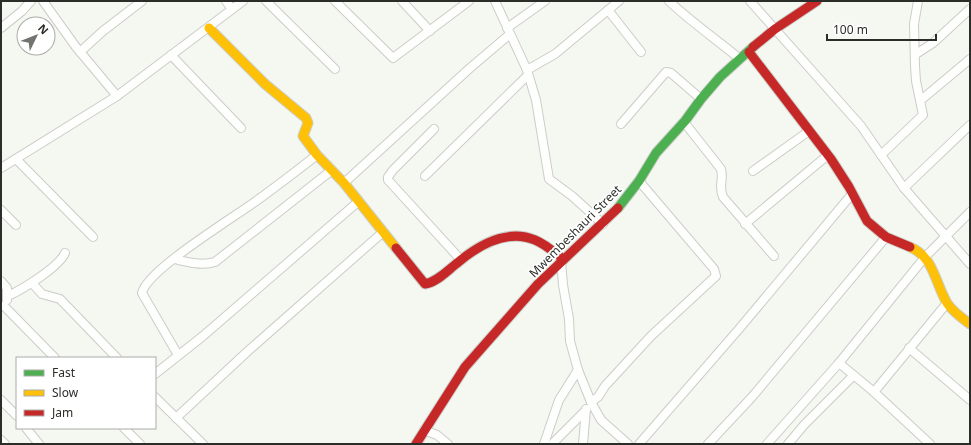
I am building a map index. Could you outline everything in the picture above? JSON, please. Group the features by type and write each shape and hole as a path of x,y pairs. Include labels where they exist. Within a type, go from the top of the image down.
{"street":[{"path":"1,28 22,12 31,1"},
{"path":"43,1 80,52 117,96"},
{"path":"80,52 142,1"},
{"path":"226,1 232,9"},
{"path":"1,168 117,96 209,28 242,1"},
{"path":"266,1 335,69"},
{"path":"335,1 391,58 396,58 469,1"},
{"path":"402,1 430,31"},
{"path":"495,1 527,72 536,100 549,180 572,196 603,224"},
{"path":"344,183 509,31 545,1"},
{"path":"425,176 527,72 555,54 619,1"},
{"path":"669,1 686,18 709,33 740,59"},
{"path":"750,1 861,126 904,188 970,264"},
{"name":"Mwembeshauri Street","path":"416,444 465,367 562,260 603,224 622,204 639,181 656,153 684,122 701,99 740,59 775,29 817,1"},
{"path":"881,155 923,115 916,82 914,24 918,1"},
{"path":"916,54 933,43 970,8"},
{"path":"608,10 641,52"},
{"path":"209,28 265,84 306,118 308,123 303,134 304,138 317,155 344,183 382,233 425,284 442,274 479,246 495,240 518,236 530,238 539,242 562,260 562,285 569,319 570,341 578,370 590,399 607,427 628,444"},
{"path":"749,52 844,177 867,220 886,237 919,251 925,257 947,303 955,313 970,324"},
{"path":"171,55 241,128"},
{"path":"921,100 970,59"},
{"path":"621,124 666,72 671,73 701,99"},
{"path":"684,122 718,162 723,175 720,189 723,197 774,256"},
{"path":"904,188 970,125"},
{"path":"434,129 393,170 388,177 388,180 461,260"},
{"path":"753,171 809,131"},
{"path":"178,355 142,293 144,287 189,246 263,196 317,155"},
{"path":"746,224 828,155"},
{"path":"16,158 93,236"},
{"path":"175,259 197,263 215,262 332,170"},
{"path":"590,399 598,397 605,386 651,336 716,276 714,268 639,181"},
{"path":"639,444 739,329 852,194"},
{"path":"156,373 203,336 359,202"},
{"path":"1,210 16,225"},
{"path":"767,444 839,363 925,257 970,212"},
{"path":"176,418 248,351 382,233"},
{"path":"708,444 752,398 886,237"},
{"path":"8,296 32,283 60,261 65,253"},
{"path":"1,281 7,288 8,296 6,303 2,307 54,357"},
{"path":"32,283 42,294 60,299 116,357"},
{"path":"874,392 947,303"},
{"path":"910,348 970,400"},
{"path":"839,363 874,392 928,443"},
{"path":"544,444 559,400 578,370"},
{"path":"788,444 804,425 853,376"},
{"path":"156,398 203,444"},
{"path":"583,444 586,410 590,399"},
{"path":"1,400 16,415"},
{"path":"552,444 586,410"},
{"path":"27,429 39,444"},
{"path":"125,429 140,444"},
{"path":"424,430 438,435 448,444"},
{"path":"1,440 5,444"}],"traffic: fast":[{"path":"618,208 639,181 656,153 685,121 701,99 720,77 753,47"}],"traffic: slow":[{"path":"209,28 265,84 306,118 308,123 303,136 317,155 344,183 396,248"},
{"path":"910,247 918,251 929,264 949,306 970,324"}],"traffic: jam":[{"path":"753,47 775,29 817,1"},
{"path":"749,52 831,159 849,187 867,221 886,237 910,247"},
{"path":"416,444 465,367 538,284 618,208"},
{"path":"396,248 425,284 438,279 464,257 483,245 492,241 513,236 535,240 546,246 563,259"}]}
